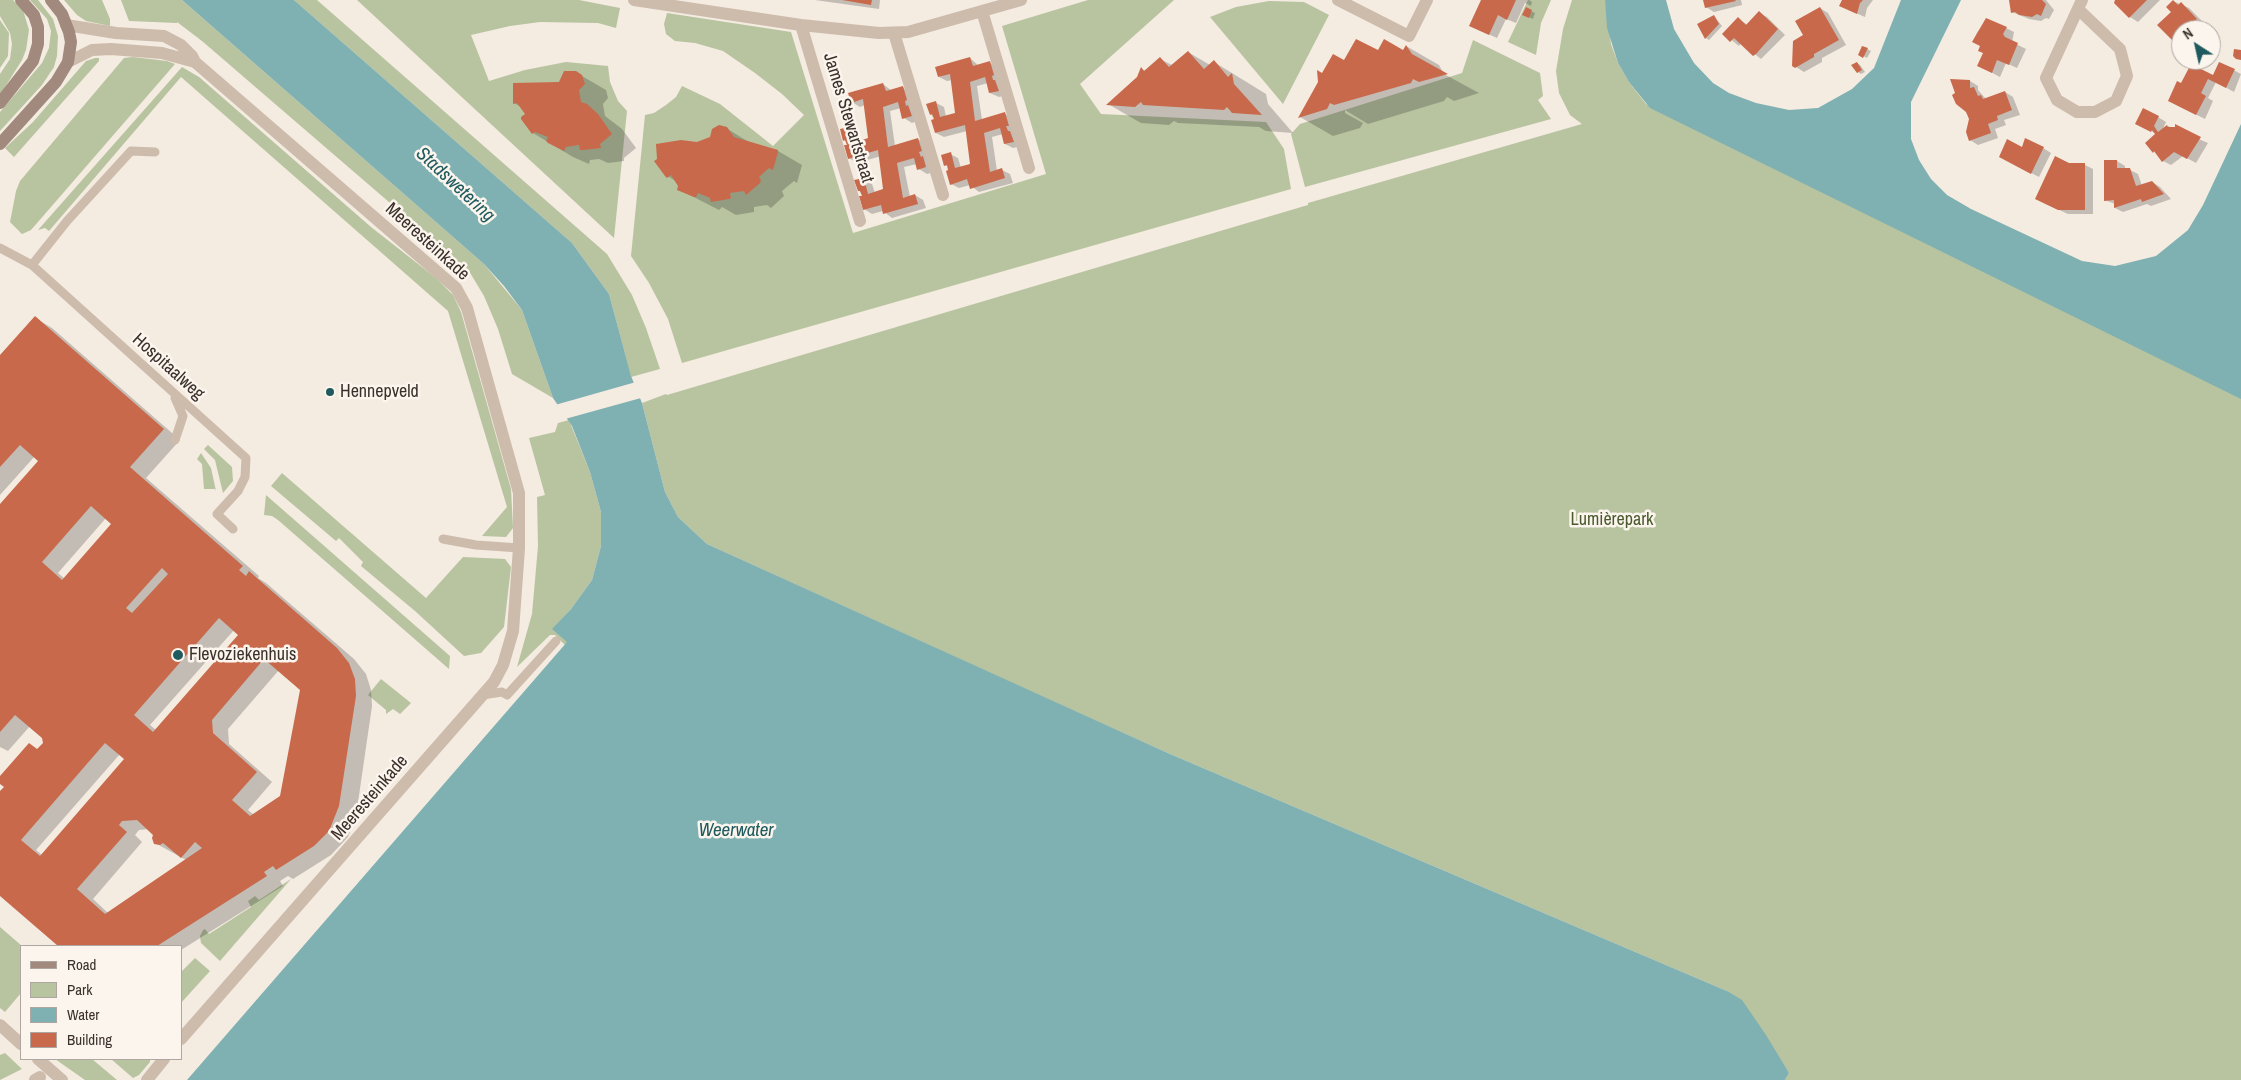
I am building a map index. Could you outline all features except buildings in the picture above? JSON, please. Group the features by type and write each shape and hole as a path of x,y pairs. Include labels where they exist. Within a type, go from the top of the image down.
{"main road":[{"path":"0,103 34,61 38,44 38,28 34,15 21,0"},
{"path":"0,144 56,82 68,62 70,42 66,24 62,14 51,0"}],"street":[{"name":"James Stewartstraat","path":"634,0 802,25 894,34 908,32 1021,0"},
{"path":"1338,0 1409,36 1427,0"},
{"path":"2080,5 2120,49 2127,76 2116,101 2095,112 2077,112 2057,100 2046,78 2080,5"},
{"path":"982,11 1029,168"},
{"name":"Meeresteinkade","path":"66,24 116,33 164,36 181,45 195,62 441,273 461,296 476,341 519,493 519,548 514,631 503,665 494,682 182,1039"},
{"name":"James Stewartstraat","path":"802,25 860,221"},
{"path":"894,34 944,194"},
{"name":"Meeresteinkade","path":"68,62 80,54 92,50 111,49 162,54 195,62"},
{"path":"0,1025 20,1043"},
{"path":"39,1060 62,1080"},
{"path":"147,1080 163,1060"}],"lane":[{"path":"32,265 67,221 131,151 155,152"},
{"name":"Hospitaalweg","path":"0,248 32,265 246,458 245,477 238,491 217,514 233,529"},
{"path":"171,390 183,416 175,440"},
{"path":"443,539 476,545 519,548"},
{"path":"482,695 502,692 506,695 556,641"}],"green space":[{"path":"0,0 13,0 23,10 29,30 26,50 22,60 0,95 0,74 10,59 12,44 10,33 0,16"},
{"path":"30,0 38,0 53,19 58,36 57,56 54,67 42,85 0,131 0,112 42,63 49,48 51,31 47,19"},
{"path":"64,0 102,0 110,19 110,26 86,21 77,15"},
{"path":"121,0 182,0 484,264 522,310 553,398 512,374 498,329 484,296 469,271 202,41 177,22 129,21"},
{"path":"294,0 317,0 607,254 632,295 660,369 631,377 609,294 572,243"},
{"path":"357,0 579,0 620,8 616,28 598,23 540,22 510,26 471,35 489,81 525,70 566,62 608,66 610,82 618,101 627,111 614,238"},
{"path":"1088,0 1174,0 1080,84 1101,114 1266,122 1284,149 1291,189 682,363 668,319 649,283 631,256 645,115 654,113 666,105 676,97 682,86 720,104 773,146 804,115 782,94 723,51 695,43 675,41 666,34 664,24 667,13 791,32 853,233 1046,174 1002,26"},
{"path":"1528,0 1551,0 1541,23 1536,55 1508,42"},
{"name":"Lumièrepark","path":"1572,0 1605,0 1611,44 1618,63 1629,82 1646,104 2241,397 2241,1080 1785,1080 1789,1073 1727,991 1170,754 1010,682 707,544 678,517 665,492 642,403 666,394 1308,205 1308,203 1582,124 1570,115 1559,93 1556,71 1563,29"},
{"path":"1269,1 1304,2 1329,15 1283,104 1210,17 1236,7"},
{"path":"0,20 9,33 8,56 0,68"},
{"path":"1473,40 1540,73 1543,96 1538,100 1551,119 1305,187 1291,134 1300,124 1462,73"},
{"path":"133,57 167,61 175,64 31,230 22,234 10,222 16,191 20,181 124,58"},
{"path":"99,58 99,61 14,157 5,148 33,122 86,61"},
{"path":"182,67 199,77 371,227 436,278 453,295 461,312 511,489 513,528 506,537 482,536 507,507 448,311 181,77 49,231 45,228 38,230"},
{"path":"569,420 590,472 601,512 601,546 592,580 571,609 553,629 568,642 565,645 555,635 550,635 517,667 532,614 538,546 537,497 545,495 529,438 555,432 558,423"},
{"path":"208,445 232,467 233,481 223,493 215,460 204,449"},
{"path":"201,453 211,468 216,491 215,489 204,489 202,464 197,459"},
{"path":"282,473 426,598 463,557 505,559 511,567 504,627 481,653 464,656 415,611 361,566 363,562 339,538 336,541 271,486"},
{"path":"266,495 450,656 449,669 278,520 272,516 264,515"},
{"path":"381,679 411,703 400,714 393,709 386,714 386,710 368,695"},
{"path":"291,879 220,961 201,943 200,936 203,930 205,929 209,934 251,907 248,901 255,896 259,900"},
{"path":"0,927 21,945 20,994 5,1012 0,1008"},
{"path":"195,958 210,971 182,1002 182,971"},
{"path":"5,1053 22,1069 0,1080 0,1055"},
{"path":"56,1060 93,1060 117,1080 85,1080"},
{"path":"112,1060 150,1060 139,1075 133,1078"}],"water":[{"name":"Weerwater","path":"182,0 294,0 572,243 609,294 631,376 642,403 665,492 678,517 707,544 1170,754 1727,991 1742,1000 1766,1035 1789,1073 1785,1080 187,1080 567,642 552,629 571,609 592,580 601,546 601,512 590,472 572,426 553,398 522,310 504,286 484,264"},
{"path":"1605,0 1666,0 1674,29 1694,63 1713,83 1729,93 1756,103 1789,110 1818,108 1852,89 1874,68 1901,0 1961,0 1911,102 1911,139 1919,160 1931,179 1947,195 1971,209 2082,261 2115,266 2156,256 2188,230 2203,205 2241,124 2241,399 1650,108 1629,82 1618,63 1607,28"}],"pier":[{"path":"636,382 641,398 565,419 555,405"}],"place":[{"name":"Hennepveld","path":"330,392"},
{"name":"Flevoziekenhuis","path":"178,655"}],"water label":[{"name":"Stadswetering","path":"455,185"}]}
